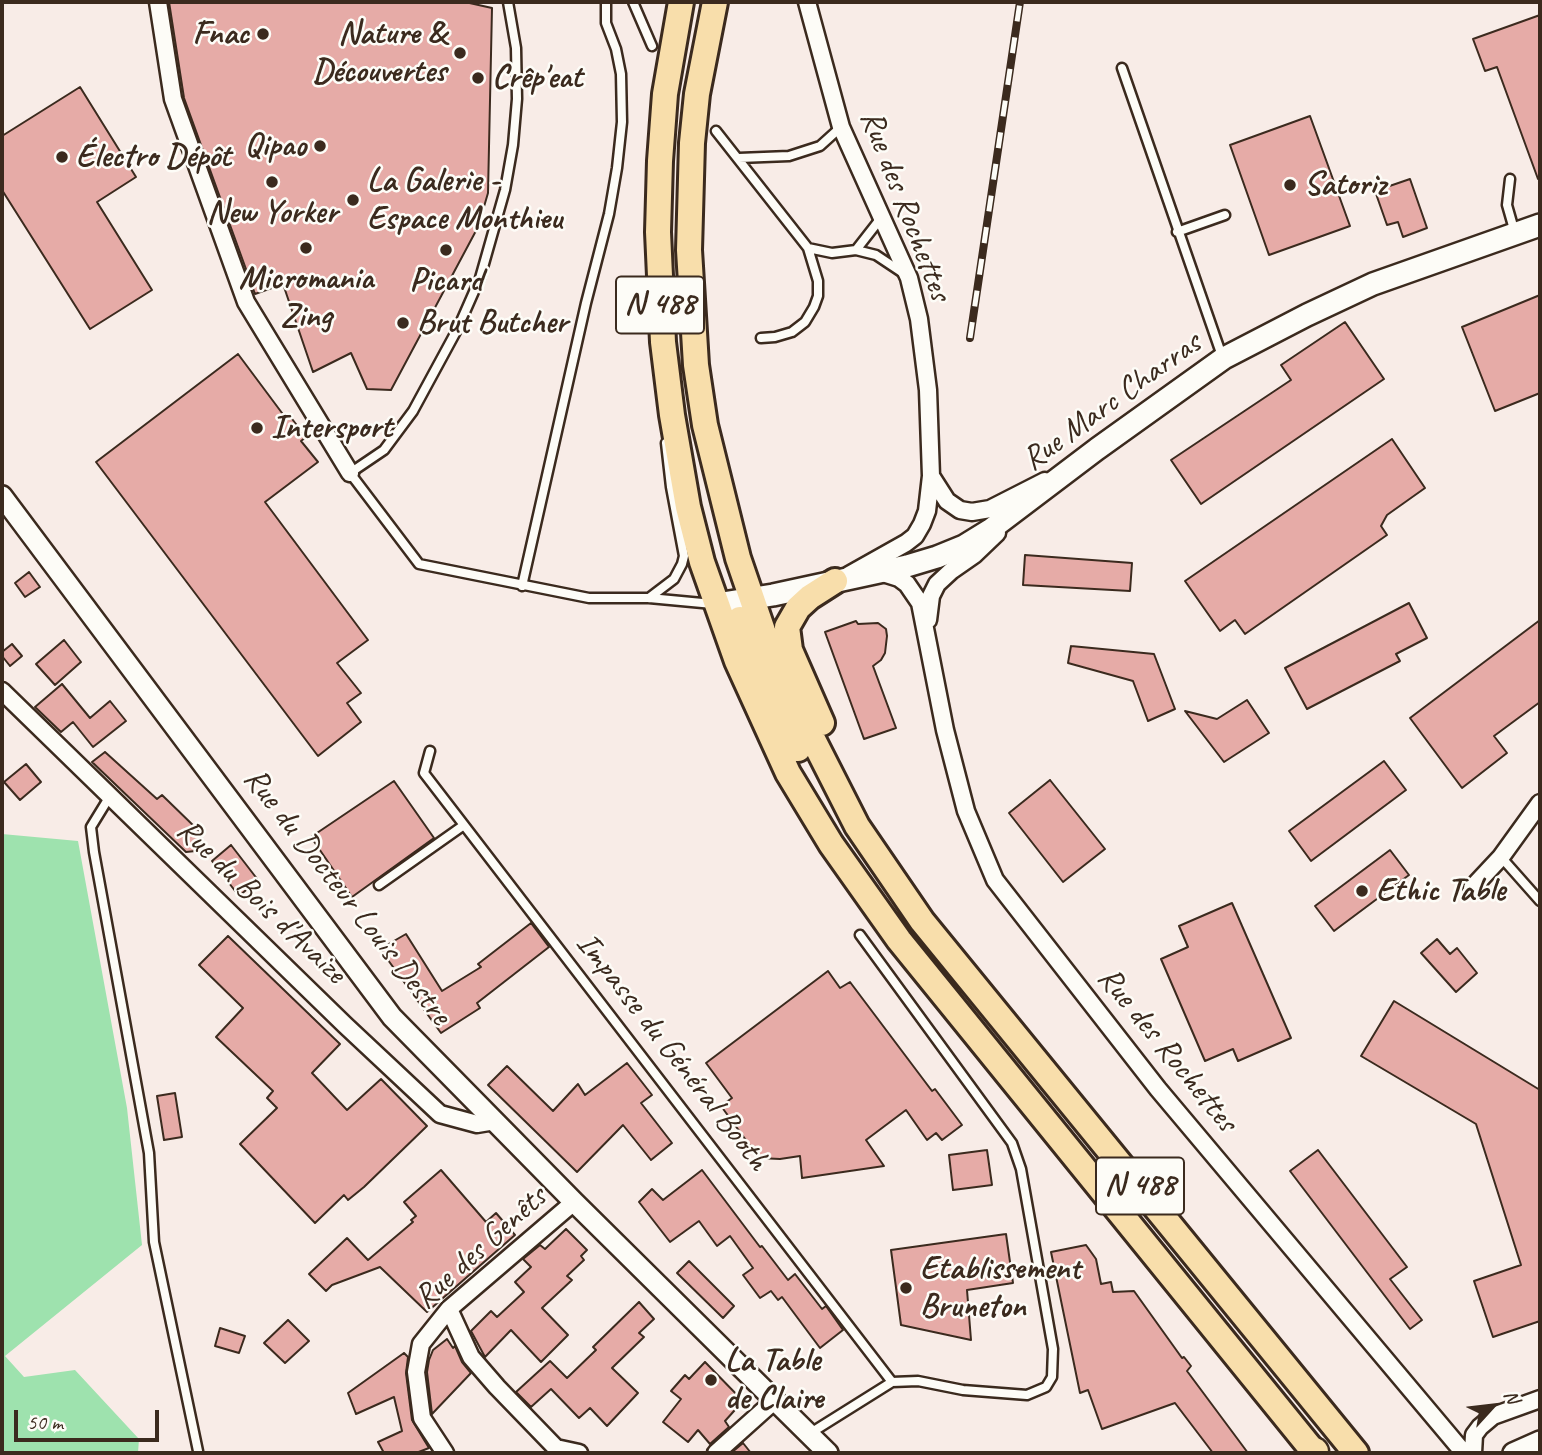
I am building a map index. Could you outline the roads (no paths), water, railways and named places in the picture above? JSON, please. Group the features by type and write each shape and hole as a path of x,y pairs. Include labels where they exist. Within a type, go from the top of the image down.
{"main road":[{"name":"N 488","path":"681,2 665,94 658,232 661,316 672,415 688,507 702,562 737,661 788,773 831,844 900,940 1314,1453"},
{"name":"N 488","path":"715,2 697,94 692,143 689,201 691,302 696,365 705,425 751,599 792,698 857,826 922,921 1356,1453"},
{"name":"Rue Marc Charras","path":"716,604 880,572 937,558 964,546 1224,358 1373,284 1540,225"},
{"path":"672,415 693,457 730,583 739,594 751,599"},
{"path":"838,580 810,597 798,608 787,627 787,637 790,650 847,782 857,826"},
{"path":"716,604 731,610 740,620 770,695 816,783 831,804 857,826"}],"street":[{"path":"158,2 173,99 246,302 350,473"},
{"name":"Rue des Rochettes","path":"807,2 841,127 909,278 919,319 928,390 931,476 927,511 915,536 906,543 838,580"},
{"path":"931,476 947,501 960,510 972,512 990,509 1035,485 1062,475"},
{"name":"Rue du Docteur Louis Destre","path":"2,496 393,1017 574,1202 828,1453"},
{"name":"Rue des Rochettes","path":"927,630 931,596 937,584 985,545 1016,510"},
{"name":"Rue des Rochettes","path":"880,572 900,578 915,592 927,630 945,730 966,811 995,880 1158,1090 1464,1453"},
{"name":"Rue du Bois d'Avaize","path":"2,691 440,1114 477,1124 495,1121"},
{"path":"1472,888 1501,857 1540,803"},
{"name":"Rue des Genêts","path":"445,1453 422,1418 416,1372 421,1344 449,1309 574,1202"},
{"path":"449,1309 471,1357 497,1387 556,1448 579,1453"},
{"path":"1473,1453 1474,1435 1493,1416 1540,1399"},
{"path":"716,1453 774,1401"},
{"path":"1513,1453 1540,1441"}],"lane":[{"path":"508,2 516,58 517,99 513,145 505,190 480,278 458,328 413,411 384,450 350,473 419,564 589,598 649,598 716,604"},
{"path":"522,586 586,303 609,214 617,168 622,122 621,74 616,49 606,23 606,2"},
{"path":"633,2 652,46"},
{"path":"1122,68 1177,233 1224,358"},
{"path":"739,158 799,153 820,146 841,127"},
{"path":"716,131 808,248 816,268 818,296 805,321 792,332 761,338"},
{"path":"1510,179 1507,205 1515,233"},
{"path":"1177,233 1226,215"},
{"path":"856,250 882,216"},
{"path":"808,248 832,253 856,250 876,255 909,278"},
{"path":"649,598 674,579 684,556 666,456 672,415"},
{"name":"Impasse du Général Booth","path":"430,751 424,773 892,1382"},
{"path":"110,796 91,827 94,852 149,1153 154,1242 198,1451"},
{"path":"379,884 464,825"},
{"path":"1501,857 1540,901"},
{"path":"808,1434 892,1382 918,1381 963,1390 1027,1395 1046,1387 1052,1377 1053,1349 1021,1169 1012,1143 860,935"}],"railway":[{"path":"970,338 1020,2"}],"place":[{"name":"Fnac","path":"263,34"},
{"name":"Nature & Découvertes","path":"460,53"},
{"name":"Crêp'eat","path":"478,78"},
{"name":"Qipao","path":"320,146"},
{"name":"Électro Dépôt","path":"62,157"},
{"name":"New Yorker","path":"272,182"},
{"name":"Satoriz","path":"1290,185"},
{"name":"La Galerie - Espace Monthieu","path":"353,200"},
{"name":"Micromania Zing","path":"306,248"},
{"name":"Picard","path":"446,250"},
{"name":"Brut Butcher","path":"403,323"},
{"name":"Intersport","path":"257,428"},
{"name":"Ethic Table","path":"1362,891"},
{"name":"Etablissement Bruneton","path":"906,1288"},
{"name":"La Table de Claire","path":"711,1380"}]}
